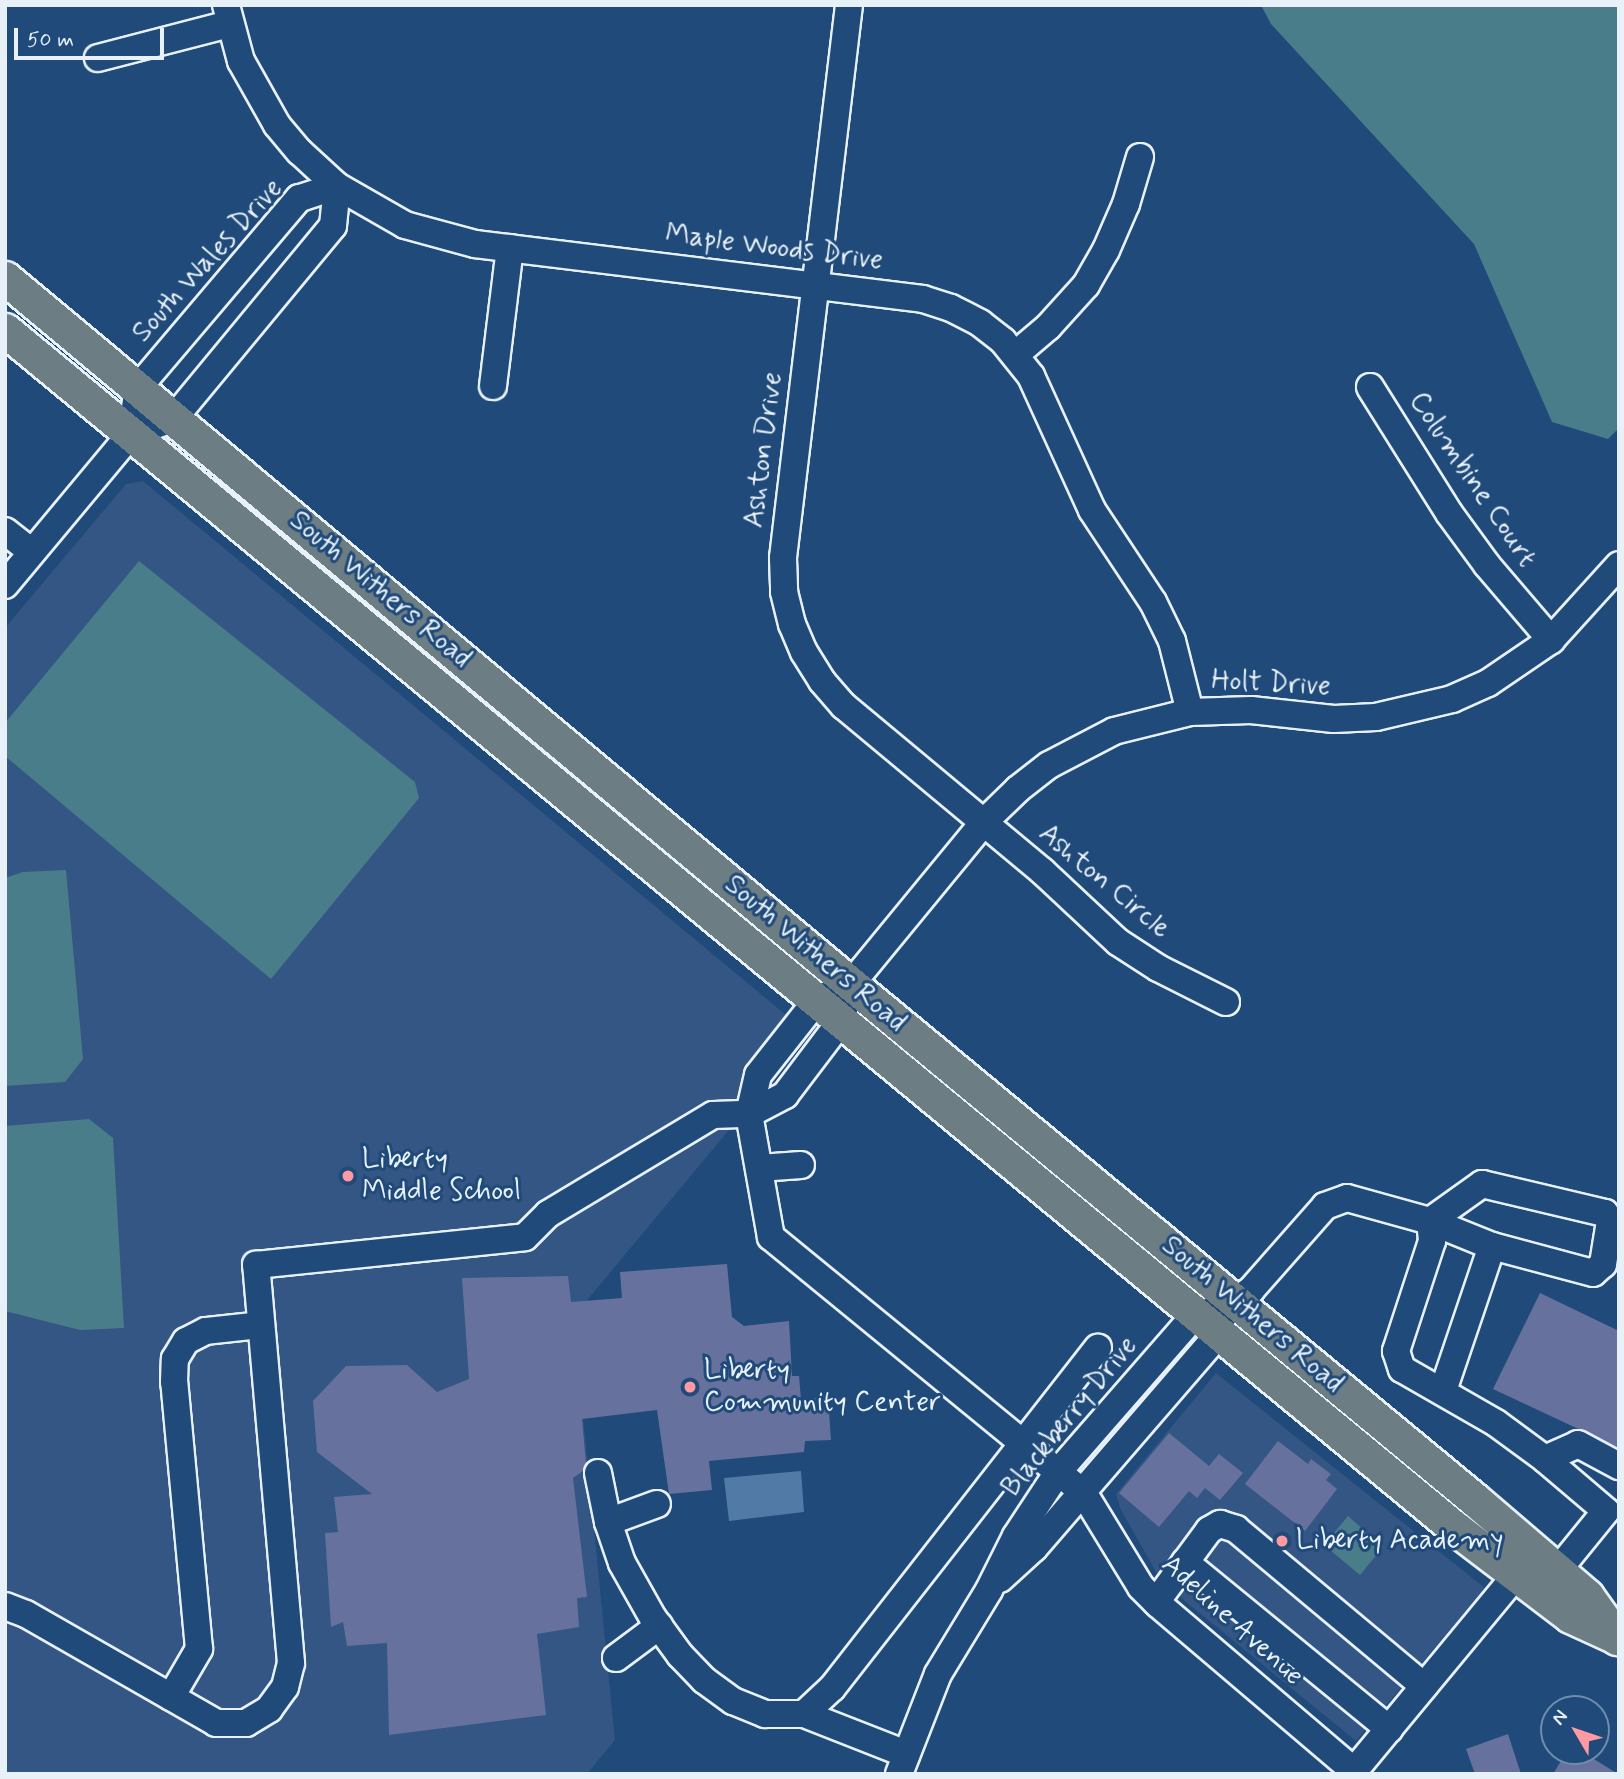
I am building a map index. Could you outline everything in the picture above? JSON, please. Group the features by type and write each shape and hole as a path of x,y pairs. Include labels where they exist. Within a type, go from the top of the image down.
{"main road":[{"name":"South Withers Road","path":"5,278 851,984 1218,1314 1516,1575 1570,1616 1618,1638"},
{"name":"South Withers Road","path":"5,330 829,1011 1218,1314 1558,1570 1587,1596 1618,1638"}],"street":[{"name":"Ashton Drive","path":"849,5 783,558 784,592 792,624 821,681 844,706 984,822"},
{"name":"Maple Woods Drive","path":"228,15 241,61 277,124 300,152 337,186 405,225 444,237 510,248 923,299 951,307 980,323 1015,355 1043,400 1067,460 1092,510 1153,602 1172,641 1191,712"},
{"path":"98,58 228,15"},
{"path":"1015,355 1048,327 1086,285 1126,204 1140,157"},
{"path":"5,585 131,434 174,418 333,226 337,186"},
{"name":"South Wales Drive","path":"138,388 299,198 337,186"},
{"path":"494,386 510,248"},
{"name":"Columbine Court","path":"1370,387 1449,513 1487,565 1551,640"},
{"path":"131,434 138,388"},
{"path":"5,531 32,552"},
{"name":"Holt Drive","path":"749,1114 758,1075 829,1011 984,822 1018,789 1078,747 1139,723 1191,712 1251,710 1335,719 1376,717 1415,710 1452,699 1488,683 1551,640 1619,565"},
{"name":"Ashton Circle","path":"984,822 1118,942 1158,968 1226,1002"},
{"path":"5,1606 26,1614 216,1723 246,1723 270,1709 285,1687 291,1663 256,1265 525,1237 548,1214 713,1115 749,1114"},
{"name":"Adeline Avenue","path":"749,1114 771,1237 1083,1492 1141,1587 1354,1771 1389,1729"},
{"path":"759,1168 802,1165"},
{"path":"1218,1314 1251,1290 1325,1206 1347,1198 1430,1221 1492,1246 1593,1273 1603,1264 1610,1221 1605,1213 1482,1184 1430,1221"},
{"path":"1430,1221 1432,1241 1396,1351 1402,1369 1443,1391 1613,1506 1558,1570"},
{"path":"1443,1391 1492,1246"},
{"name":"Blackberry Drive","path":"902,1764 938,1674 989,1590 1016,1536 1058,1472 1218,1314"},
{"name":"Blackberry Drive","path":"989,1590 1034,1548 1083,1492 1218,1314"},
{"path":"171,1697 199,1650 174,1382 175,1359 186,1341 206,1331 261,1325"},
{"path":"804,1714 832,1688 1098,1347"},
{"path":"1545,1459 1578,1444 1619,1466"},
{"path":"598,1473 608,1522 622,1563 659,1626 680,1655 704,1680 733,1700 765,1714 804,1714 902,1764"},
{"path":"608,1522 657,1504"},
{"path":"1156,1602 1209,1530 1220,1524 1236,1529 1424,1686"},
{"path":"1185,1562 1389,1729 1516,1575"},
{"path":"616,1658 659,1626"}],"shaded area":[{"name":"Liberty Middle School","path":"143,481 809,1034 573,1317 615,1740 587,1774 5,1774 5,628 126,484"},
{"name":"Liberty Academy","path":"1216,1373 1485,1588 1356,1741 1186,1602 1156,1572 1121,1510 1116,1494"},
{"path":"801,1471 804,1512 729,1521 724,1478"}],"green space":[{"path":"1261,5 1619,5 1619,428 1608,439 1552,422 1474,244 1271,24"},
{"path":"139,561 415,782 419,798 271,979 5,756 5,723"},
{"path":"66,870 83,1059 65,1082 5,1086 5,878 23,872"},
{"path":"89,1119 113,1138 124,1328 80,1330 5,1311 5,1126"},
{"path":"1348,1516 1383,1547 1360,1575 1324,1545"}],"building":[{"name":"Liberty Middle School","path":"727,1264 732,1317 744,1326 789,1321 792,1376 799,1376 801,1399 828,1397 831,1440 805,1441 804,1452 709,1461 712,1490 669,1494 657,1410 582,1419 586,1464 583,1471 573,1478 587,1597 577,1598 579,1627 537,1634 546,1715 389,1735 387,1643 347,1646 343,1622 331,1627 325,1533 338,1532 334,1497 372,1494 317,1452 313,1401 346,1366 407,1365 437,1392 469,1379 462,1278 568,1276 571,1302 622,1298 620,1272"},
{"path":"1540,1293 1619,1331 1619,1448 1493,1389"},
{"path":"1169,1433 1209,1466 1219,1454 1243,1473 1220,1500 1205,1488 1197,1498 1189,1491 1159,1527 1119,1493"},
{"path":"1278,1441 1308,1464 1311,1459 1331,1474 1326,1480 1337,1489 1305,1531 1245,1484"},
{"path":"1508,1734 1521,1774 1475,1774 1466,1749"},
{"path":"1558,1765 1604,1765 1618,1774 1553,1774"}],"place":[{"name":"Liberty Middle School","path":"348,1176"},
{"name":"Liberty Community Center","path":"690,1387"},
{"name":"Liberty Academy","path":"1282,1541"}]}
